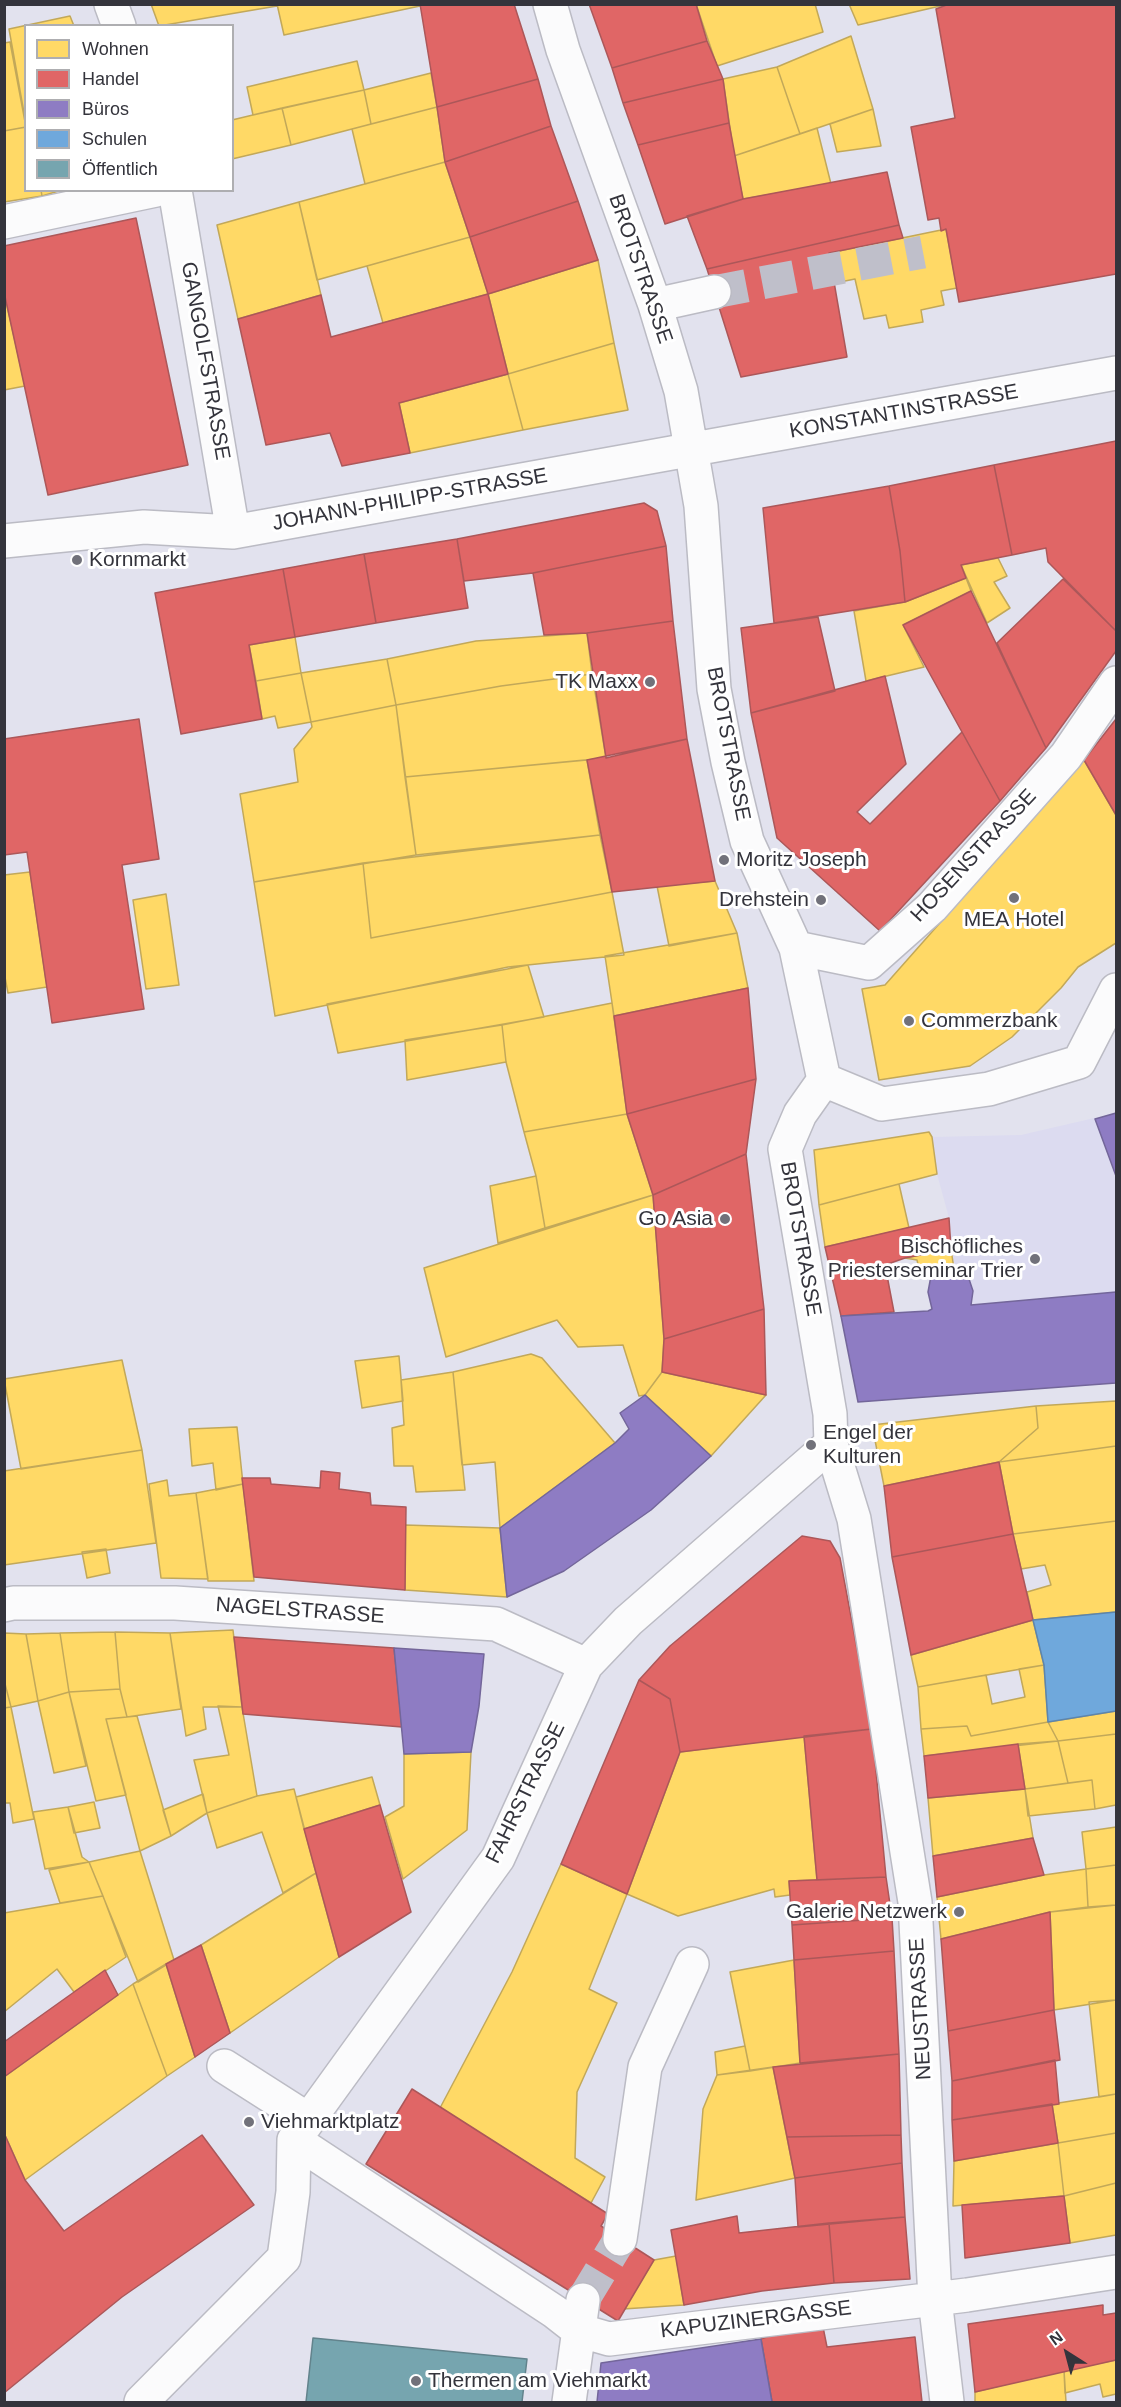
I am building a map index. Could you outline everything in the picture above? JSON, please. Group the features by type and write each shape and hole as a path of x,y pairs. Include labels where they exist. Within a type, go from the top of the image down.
{"street":[{"path":"111,4 117,24"},
{"name":"BROTSTRASSE","path":"550,4 563,50 654,305 681,391 701,506 714,689 728,762 747,842 796,948 824,1080 800,1114 785,1149 830,1414 831,1444"},
{"path":"4,222 146,192"},
{"name":"GANGOLFSTRASSE","path":"176,192 233,532"},
{"path":"654,305 714,292"},
{"name":"KONSTANTINSTRASSE","path":"691,450 1116,373"},
{"name":"JOHANN-PHILIPP-STRASSE","path":"4,541 144,527 233,532 691,450"},
{"name":"HOSENSTRASSE","path":"796,948 869,963 932,907 1066,756 1116,683"},
{"path":"824,1080 882,1104 989,1089 1079,1062 1116,990"},
{"name":"FAHRSTRASSE","path":"300,2130 498,1858 586,1665 628,1621 831,1444"},
{"name":"NEUSTRASSE","path":"831,1444 854,1518 915,1902 935,2299 947,2403"},
{"name":"NAGELSTRASSE","path":"4,1605 13,1603 175,1604 496,1624 586,1665"},
{"path":"620,2239 645,2067 692,1964"},
{"path":"224,2066 300,2130 546,2306 581,2315 569,2403"},
{"path":"141,2403 284,2258 300,2130"},
{"name":"KAPUZINERGASSE","path":"581,2315 609,2339 935,2299 1116,2272"}],"shaded area":[{"name":"Bischöfliches Priesterseminar Trier","path":"1116,1113 1116,1383 858,1402 841,1316 932,1309 928,1292 931,1276 954,1269 949,1218 937,1174 932,1137 1021,1135"}],"building: Wohnen":[{"path":"151,4 277,4 277,6 171,24 158,24"},
{"path":"277,4 420,4 420,6 284,35"},
{"path":"696,4 815,4 823,32 717,66"},
{"path":"849,4 949,4 858,25"},
{"path":"70,16 73,24 32,24"},
{"path":"24,26 24,113 9,29"},
{"path":"851,36 873,109 800,134 777,67"},
{"path":"10,42 24,127 4,131 4,43"},
{"path":"357,61 364,90 253,115 247,87"},
{"path":"777,67 800,134 734,156 723,79"},
{"path":"431,73 437,107 371,124 364,90"},
{"path":"364,90 371,124 291,145 282,108"},
{"path":"437,107 445,162 365,184 352,129"},
{"path":"282,108 291,145 234,159 234,120"},
{"path":"873,109 881,146 837,152 830,124"},
{"path":"24,127 24,192 41,192 42,196 4,202 4,131"},
{"path":"817,128 831,184 743,199 734,156"},
{"path":"445,162 470,237 317,280 299,202"},
{"path":"41,192 55,192 42,196"},
{"path":"299,202 321,295 238,319 217,225"},
{"path":"946,229 957,288 941,291 944,305 921,310 923,322 889,328 886,315 864,319 855,279 835,283 829,253"},
{"path":"470,237 488,294 383,323 367,266"},
{"path":"598,260 614,343 508,374 488,294"},
{"path":"4,292 25,386 4,390"},
{"path":"614,343 628,410 523,430 508,374"},
{"path":"508,374 523,430 410,453 399,403"},
{"path":"998,558 1007,576 994,582 1010,608 987,623 961,565"},
{"path":"966,578 971,591 903,625 924,667 866,681 854,611 905,602"},
{"path":"587,633 592,674 501,686 396,705 387,659 476,641"},
{"path":"295,637 301,673 256,681 249,645"},
{"path":"387,659 396,705 311,722 301,673"},
{"path":"301,673 311,722 278,728 275,716 262,719 256,681"},
{"path":"592,674 606,758 405,777 396,705 501,686"},
{"path":"396,705 416,855 254,882 240,794 298,782 294,749 312,727 311,722"},
{"path":"587,760 600,835 416,855 405,777"},
{"path":"1084,760 1116,815 1116,943 1078,967 1061,988 1012,1037 970,1066 879,1080 862,989 885,985"},
{"path":"600,835 612,892 371,938 363,863"},
{"path":"363,863 371,938 612,892 624,955 508,967 275,1016 254,882"},
{"path":"30,872 47,987 8,993 4,972 4,875"},
{"path":"715,881 737,933 669,946 657,886"},
{"path":"166,894 179,985 146,989 133,900"},
{"path":"737,933 748,988 614,1016 605,956"},
{"path":"528,965 544,1017 338,1053 327,1004"},
{"path":"612,1003 627,1114 524,1132 506,1062 502,1025"},
{"path":"502,1025 506,1062 407,1080 405,1040"},
{"path":"627,1114 653,1195 545,1228 536,1176 524,1132"},
{"path":"929,1132 932,1137 937,1174 819,1205 814,1150"},
{"path":"536,1176 545,1228 498,1243 490,1186"},
{"path":"899,1184 909,1228 825,1247 819,1205"},
{"path":"653,1195 664,1339 662,1372 645,1395 639,1396 623,1345 578,1347 557,1320 446,1357 424,1268"},
{"path":"951,1249 954,1269 921,1278 917,1260 905,1258"},
{"path":"531,1354 542,1358 615,1443 500,1528 495,1462 462,1465 453,1372"},
{"path":"399,1356 403,1401 362,1408 355,1361"},
{"path":"122,1360 142,1450 21,1469 4,1379"},
{"path":"453,1372 465,1490 416,1492 413,1466 394,1466 392,1428 404,1425 401,1380"},
{"path":"662,1372 766,1395 711,1456 645,1395"},
{"path":"1116,1401 1116,1446 999,1462 1038,1428 1036,1406"},
{"path":"1036,1406 1038,1428 999,1462 884,1486 872,1425"},
{"path":"237,1427 243,1484 216,1490 213,1463 192,1466 189,1429"},
{"path":"1116,1446 1116,1521 1013,1534 999,1462"},
{"path":"142,1450 156,1543 4,1565 4,1471"},
{"path":"167,1480 169,1496 196,1493 208,1579 161,1578 149,1484"},
{"path":"243,1484 254,1581 208,1581 196,1493"},
{"path":"1116,1521 1116,1612 1033,1620 1027,1592 1051,1585 1045,1565 1021,1569 1013,1534"},
{"path":"405,1525 500,1528 507,1597 405,1590"},
{"path":"106,1549 110,1573 87,1578 82,1552"},
{"path":"1033,1620 1044,1665 918,1687 911,1655"},
{"path":"233,1630 242,1707 203,1707 206,1729 186,1736 170,1633"},
{"path":"115,1632 170,1633 181,1709 127,1717 120,1689"},
{"path":"115,1632 120,1689 69,1692 60,1633"},
{"path":"4,1633 26,1634 38,1701 11,1707 4,1680"},
{"path":"60,1633 69,1692 38,1701 26,1634"},
{"path":"1044,1665 1048,1722 971,1736 967,1726 921,1729 918,1687 986,1675 992,1704 1025,1697 1019,1669"},
{"path":"4,1680 11,1707 4,1708"},
{"path":"120,1689 127,1717 106,1719 126,1795 96,1801 69,1692"},
{"path":"69,1692 86,1766 54,1773 38,1701"},
{"path":"218,1706 242,1707 257,1796 207,1813 194,1760 229,1755"},
{"path":"11,1707 34,1819 13,1823 10,1803 4,1803 4,1708"},
{"path":"1116,1711 1116,1734 1058,1741 1048,1722"},
{"path":"137,1716 171,1836 140,1851 106,1719"},
{"path":"1048,1722 1058,1741 924,1756 921,1729 967,1726 971,1736"},
{"path":"1116,1734 1116,1805 1095,1809 1092,1780 1068,1783 1058,1741"},
{"path":"804,1736 817,1880 789,1881 790,1895 775,1897 774,1889 678,1916 627,1894 680,1752"},
{"path":"1058,1741 1068,1783 1025,1789 1018,1744"},
{"path":"471,1752 467,1830 403,1879 385,1817 404,1806 404,1754"},
{"path":"372,1777 380,1805 304,1829 296,1797"},
{"path":"1092,1780 1095,1809 1028,1816 1025,1789"},
{"path":"294,1789 316,1873 283,1893 262,1832 217,1848 207,1813 257,1796"},
{"path":"1025,1789 1033,1838 933,1856 928,1798"},
{"path":"203,1794 207,1813 171,1836 163,1810"},
{"path":"94,1802 100,1828 74,1833 68,1807"},
{"path":"68,1807 82,1857 89,1862 45,1869 33,1812"},
{"path":"1116,1827 1116,1865 1086,1869 1082,1832"},
{"path":"140,1851 174,1960 138,1982 89,1862"},
{"path":"89,1862 103,1896 60,1903 49,1870"},
{"path":"561,1864 627,1894 589,1989 617,2003 577,2092 575,2158 605,2177 591,2203 440,2108 512,1972"},
{"path":"1116,1865 1116,1905 1088,1907 1086,1869"},
{"path":"1086,1869 1088,1907 1050,1912 941,1939 937,1897 1044,1875"},
{"path":"316,1873 339,1957 230,2033 201,1945"},
{"path":"103,1896 126,1957 74,1992 57,1969 4,2012 4,1913"},
{"path":"1116,1905 1116,2000 1054,2010 1050,1912"},
{"path":"794,1960 800,2063 750,2071 730,1972"},
{"path":"166,1964 195,2057 167,2076 133,1984"},
{"path":"133,1984 167,2076 25,2180 4,2133 4,2077"},
{"path":"1116,2000 1116,2094 1099,2097 1089,2002"},
{"path":"745,2046 750,2071 717,2075 715,2052"},
{"path":"773,2067 795,2178 696,2200 703,2109 717,2075"},
{"path":"1116,2094 1116,2133 1058,2143 1052,2104"},
{"path":"1116,2133 1116,2183 1064,2196 1058,2143"},
{"path":"1058,2143 1064,2196 953,2206 954,2161"},
{"path":"1116,2183 1116,2235 1070,2243 1064,2196"},
{"path":"676,2256 684,2305 623,2309 654,2260"},
{"path":"1116,2360 1116,2394 1103,2397 1100,2384 1065,2393 1064,2370"},
{"path":"1064,2370 1066,2402 975,2402 975,2392"}],"building: Handel":[{"path":"420,4 514,4 538,79 437,107"},
{"path":"589,4 696,4 707,41 612,68"},
{"path":"949,4 1116,4 1116,274 959,302 946,229 941,231 939,218 928,220 911,127 955,118 936,9"},
{"path":"707,41 723,79 623,103 612,68"},
{"path":"538,79 551,126 445,162 437,107"},
{"path":"723,79 729,123 638,145 623,103"},
{"path":"729,123 743,199 665,224 638,145"},
{"path":"551,126 578,201 470,237 445,162"},
{"path":"887,172 899,225 707,269 687,216 743,199"},
{"path":"578,201 598,260 488,294 470,237"},
{"path":"136,218 188,465 48,495 4,292 4,246"},
{"path":"899,225 903,238 829,253 847,357 741,377 707,269"},
{"path":"488,294 508,374 399,403 410,453 342,466 330,433 266,445 238,319 321,295 331,337"},
{"path":"1116,441 1115,630 1048,562 1046,548 1012,555 994,465"},
{"path":"994,465 1012,555 961,565 966,578 905,602 900,551 889,486"},
{"path":"889,486 900,551 905,602 774,623 763,508"},
{"path":"644,503 657,511 666,546 533,573 464,581 457,539"},
{"path":"457,539 468,608 376,623 364,554"},
{"path":"666,546 673,621 587,633 544,635 533,573"},
{"path":"364,554 376,623 295,637 283,569"},
{"path":"283,569 295,637 249,645 262,719 181,734 155,593"},
{"path":"1063,579 1116,631 1116,651 1046,748 997,643"},
{"path":"971,591 1046,748 1000,801 903,625"},
{"path":"818,617 835,691 751,713 741,628"},
{"path":"673,621 687,739 606,758 587,633"},
{"path":"885,676 906,764 857,812 870,824 962,732 1000,801 880,931 777,838 751,713"},
{"path":"139,719 159,859 122,865 144,1009 52,1023 27,852 4,855 4,739"},
{"path":"1116,719 1116,815 1084,760"},
{"path":"687,739 715,881 612,892 587,760"},
{"path":"748,988 756,1079 627,1114 614,1016"},
{"path":"756,1079 746,1154 653,1195 627,1114"},
{"path":"746,1154 764,1309 664,1339 653,1195"},
{"path":"949,1218 951,1249 905,1258 885,1265 894,1312 841,1316 825,1247"},
{"path":"764,1309 766,1395 662,1372 664,1339"},
{"path":"999,1462 1013,1534 892,1557 884,1486"},
{"path":"321,1471 340,1473 339,1489 370,1493 371,1505 406,1507 405,1590 254,1577 242,1478 270,1478 271,1484 320,1488"},
{"path":"1013,1534 1033,1620 911,1655 892,1557"},
{"path":"802,1536 830,1541 840,1558 872,1729 680,1752 670,1699 639,1680 670,1646"},
{"path":"234,1637 394,1648 402,1727 243,1714"},
{"path":"639,1680 670,1699 680,1752 627,1894 561,1864"},
{"path":"872,1729 886,1877 817,1880 804,1736"},
{"path":"1018,1744 1025,1789 928,1798 924,1756"},
{"path":"380,1805 411,1912 339,1957 304,1829"},
{"path":"1033,1838 1044,1875 937,1897 933,1856"},
{"path":"886,1877 892,1918 792,1925 789,1881"},
{"path":"1050,1912 1054,2010 948,2031 941,1939"},
{"path":"892,1918 894,1951 794,1960 792,1925"},
{"path":"201,1945 230,2033 195,2057 166,1964"},
{"path":"894,1951 899,2054 800,2063 794,1960"},
{"path":"105,1970 118,1995 4,2077 4,2042"},
{"path":"1054,2010 1060,2060 952,2081 948,2031"},
{"path":"899,2054 901,2135 787,2137 773,2067"},
{"path":"1055,2060 1059,2104 952,2120 952,2081"},
{"path":"412,2089 608,2214 601,2226 654,2260 618,2321 366,2164"},
{"path":"1052,2104 1058,2143 954,2161 952,2120"},
{"path":"4,2133 25,2180 64,2231 202,2135 254,2205 122,2297 4,2393"},
{"path":"901,2135 902,2163 795,2178 787,2137"},
{"path":"902,2163 905,2217 798,2227 795,2178"},
{"path":"1064,2196 1070,2243 965,2258 962,2205"},
{"path":"737,2216 739,2233 829,2223 834,2283 762,2291 684,2305 671,2230"},
{"path":"905,2217 910,2279 834,2283 829,2223"},
{"path":"1103,2305 1103,2315 1116,2313 1116,2360 975,2392 968,2324"},
{"path":"822,2322 827,2347 915,2337 922,2402 772,2402 761,2339 802,2324"}],"building: Büros":[{"path":"1116,1113 1116,1176 1095,1119"},
{"path":"954,1269 967,1273 973,1291 971,1305 1116,1292 1116,1383 858,1402 841,1316 928,1311 932,1309 928,1292 931,1276"},
{"path":"645,1395 711,1456 651,1510 564,1571 507,1597 500,1528 615,1443 629,1429 620,1413"},
{"path":"394,1648 484,1654 479,1706 471,1752 404,1754"},
{"path":"761,2339 772,2402 597,2402 601,2363"}],"building: Schulen":[{"path":"1116,1612 1116,1711 1048,1722 1044,1665 1033,1620"}],"building: Öffentlich":[{"name":"Thermen am Viehmarkt","path":"313,2338 527,2359 522,2402 306,2402"}],"tunnel":[{"path":"714,292 923,252"},
{"path":"583,2300 620,2239"}],"place":[{"name":"Kornmarkt","path":"77,560"},
{"name":"TK Maxx","path":"650,682"},
{"name":"Moritz Joseph","path":"724,860"},
{"name":"MEA Hotel","path":"1014,898"},
{"name":"Drehstein","path":"821,900"},
{"name":"Commerzbank","path":"909,1021"},
{"name":"Go Asia","path":"725,1219"},
{"name":"Bischöfliches Priesterseminar Trier","path":"1035,1259"},
{"name":"Engel der Kulturen","path":"811,1445"},
{"name":"Galerie Netzwerk","path":"959,1912"},
{"name":"Viehmarktplatz","path":"249,2122"},
{"name":"Thermen am Viehmarkt","path":"416,2381"}]}
